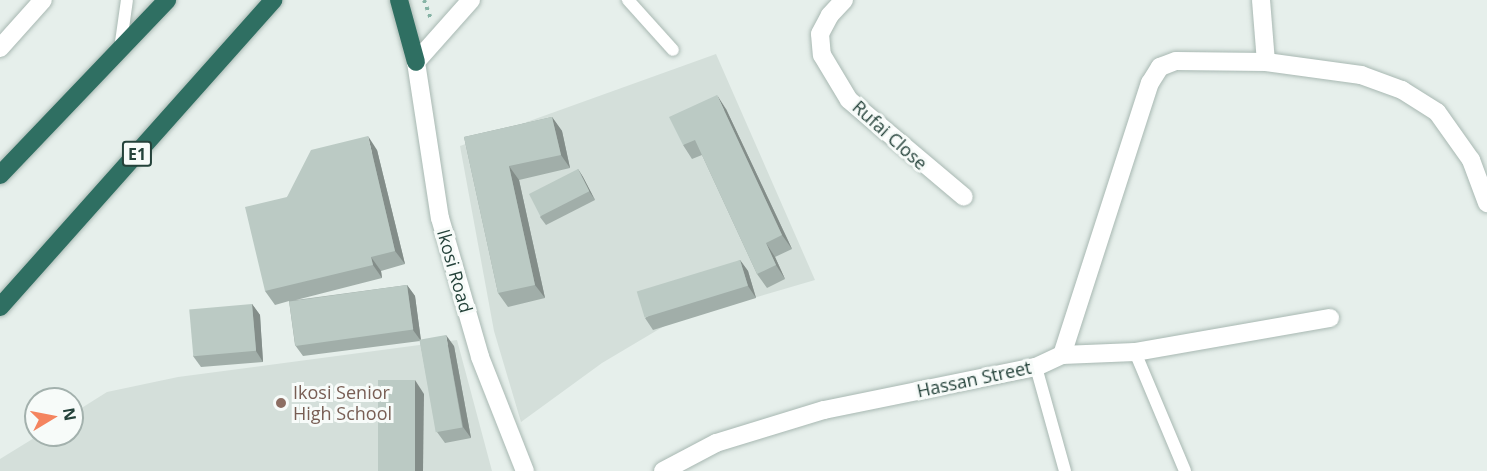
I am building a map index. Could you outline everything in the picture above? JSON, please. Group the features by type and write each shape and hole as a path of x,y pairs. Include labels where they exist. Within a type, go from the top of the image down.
{"highway":[{"path":"0,175 167,0"},
{"name":"E1","path":"0,307 274,0"},
{"path":"399,0 416,62"}],"street":[{"path":"0,48 43,0"},
{"path":"416,62 471,0"},
{"name":"Rufai Close","path":"844,0 830,15 820,34 822,55 849,100 964,197"},
{"path":"1261,0 1266,62"},
{"path":"1062,355 1150,83 1160,67 1176,61 1266,62 1361,75 1402,90 1437,112 1471,160 1487,203"},
{"name":"Ikosi Road","path":"416,62 440,218 480,357 525,471"},
{"name":"Hassan Street","path":"663,471 716,443 824,410 1036,367 1062,355 1135,352 1330,318"}],"lane":[{"path":"120,49 127,0"},
{"path":"628,0 673,50"},
{"path":"1135,352 1185,471"},
{"path":"1036,367 1065,471"}],"shaded area":[{"path":"716,54 815,280 671,322 602,363 521,422 494,331 460,146"},
{"name":"Ikosi Senior High School","path":"457,340 492,471 0,471 0,459 24,444 24,447 84,447 84,406 107,392 178,377"}],"building":[{"path":"717,95 782,235 766,243 776,265 757,274 695,140 683,145 669,117"},
{"path":"552,117 561,155 509,166 535,285 498,293 464,137"},
{"path":"368,136 395,251 371,257 373,265 265,291 245,207 287,197 311,150"},
{"path":"578,169 589,191 540,216 529,194"},
{"path":"740,260 748,286 645,317 637,292"},
{"path":"407,285 413,330 295,346 289,302"},
{"path":"252,304 256,351 193,356 189,309"},
{"path":"446,335 462,428 436,432 419,340"},
{"path":"378,380 415,380 415,471 378,471"}],"place":[{"name":"Ikosi Senior High School","path":"281,403"}]}
